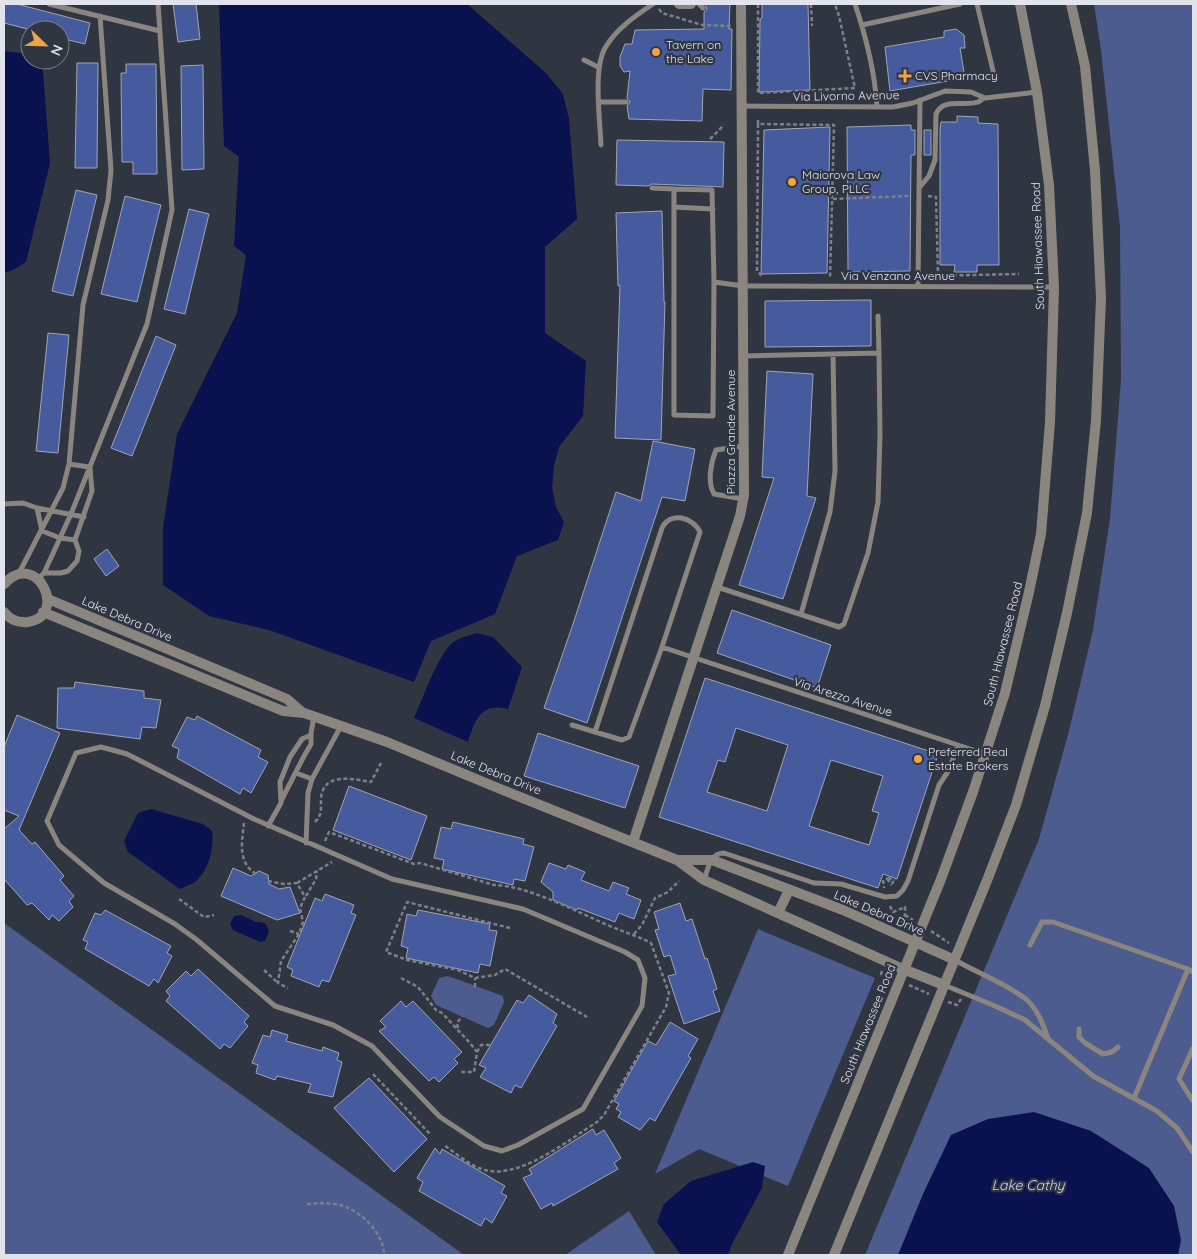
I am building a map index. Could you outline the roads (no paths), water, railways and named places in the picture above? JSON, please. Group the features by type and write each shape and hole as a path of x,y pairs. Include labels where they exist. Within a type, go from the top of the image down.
{"street":[{"path":"680,4 691,4"},
{"name":"Piazza Grande Avenue","path":"633,842 740,516 743,499 741,4"},
{"name":"South Hiawassee Road","path":"788,1255 922,925 986,754 1005,692 1028,599 1041,534 1050,422 1054,287 1049,185 1037,92 1020,4"},
{"path":"834,1255 955,960 1016,805 1045,706 1067,613 1087,513 1096,420 1101,298 1095,170 1085,66 1071,4"},
{"path":"4,583 18,574 41,576 48,599 43,612 31,621 19,622 10,619 4,612"},
{"name":"Lake Debra Drive","path":"48,599 287,699 304,714"},
{"name":"Lake Debra Drive","path":"43,612 283,711 304,714 387,742 677,860 704,880 903,969 944,985"},
{"name":"Lake Debra Drive","path":"677,860 712,860 915,941 955,960"},
{"path":"778,913 789,890"}],"lane":[{"path":"49,4 160,31"},
{"path":"41,576 71,514 147,324 172,210 158,4"},
{"path":"601,145 598,67 604,49 618,30 653,4"},
{"path":"855,4 862,25 876,92 877,107"},
{"path":"862,25 960,4"},
{"path":"977,4 995,79"},
{"path":"18,574 63,488 69,464 83,305 108,200 111,170 100,16"},
{"path":"584,60 598,67"},
{"name":"Via Livorno Avenue","path":"742,106 893,107 945,91 971,92 985,98 1037,92"},
{"path":"919,188 929,176 935,160 936,114 938,110 947,104 977,103 985,98"},
{"path":"918,286 920,100"},
{"path":"600,102 626,102"},
{"path":"652,188 712,190 714,282 712,416 674,414 674,189"},
{"path":"674,207 713,209"},
{"name":"Via Venzano Avenue","path":"714,282 743,286 1054,287"},
{"path":"717,587 839,626 844,624 868,553 878,502 880,435 878,316"},
{"path":"743,356 878,353"},
{"path":"801,614 830,512 835,471 833,354"},
{"path":"743,446 716,450 712,458 710,487 714,494 743,499"},
{"path":"69,464 90,467"},
{"path":"41,576 68,571 77,561 79,551 75,540 92,491 90,467"},
{"path":"5,504 23,503 37,508 84,517"},
{"path":"37,508 42,531"},
{"path":"572,725 595,732 622,740 629,737 699,538 700,532 697,527 688,520 680,518 669,519 662,528 595,732"},
{"path":"42,531 60,538 75,540"},
{"name":"Via Arezzo Avenue","path":"662,647 986,754"},
{"path":"268,826 311,744 314,717"},
{"path":"306,843 308,793 312,779 341,726"},
{"path":"281,802 280,782 290,757 302,739 311,735"},
{"path":"704,880 716,854 724,853 814,884 838,883 885,898 897,896 904,890 908,881 939,784 949,770 958,745"},
{"path":"101,747 127,754 245,815 306,843 392,879 523,909 625,952 638,960 645,978 642,1006 583,1109 518,1145 502,1151 484,1146 440,1117 372,1046 333,1025 275,1006 197,940 175,924 104,883 59,845 47,821 76,753 101,747"},
{"path":"296,773 312,779"},
{"path":"1030,945 1042,922 1053,922 1193,972"},
{"path":"955,960 1012,990 1028,1001 1039,1016 1048,1038"},
{"path":"1134,1098 1188,969"},
{"path":"944,985 1024,1020 1093,1076 1157,1111 1177,1128 1193,1152"},
{"path":"1079,1029 1079,1037 1103,1054 1112,1052 1118,1046"},
{"path":"1193,1048 1180,1079 1193,1101"}],"water":[{"path":"219,4 467,4 546,73 563,94 569,119 577,219 545,247 545,333 586,361 583,416 559,447 554,466 552,488 556,507 564,522 558,540 517,556 495,614 431,641 414,682 269,630 209,616 163,585 163,528 177,434 237,313 246,255 234,246 239,157 224,146"},
{"path":"4,51 20,53 20,70 43,70 50,163 26,262 4,273"},
{"path":"477,633 493,637 522,667 508,709 491,708 485,711 473,727 468,742 414,718 434,671 449,646 458,639"},
{"path":"151,809 203,824 212,831 212,850 206,869 192,884 180,889 128,852 124,841 138,813"},
{"path":"241,915 256,922 266,924 269,931 265,941 260,942 233,930 230,924 234,916"},
{"name":"Lake Cathy","path":"1034,1112 1091,1131 1149,1168 1174,1206 1181,1240 1178,1255 898,1255 923,1194 951,1135 988,1119"},
{"path":"753,1162 765,1166 762,1188 728,1255 681,1255 657,1222 664,1204 691,1181"}],"place":[{"name":"Tavern on the Lake","path":"656,52"},
{"name":"CVS Pharmacy","path":"905,76"},
{"name":"Maiorova Law Group, PLLC","path":"792,182"},
{"name":"Preferred Real Estate Brokers","path":"918,759"}]}
